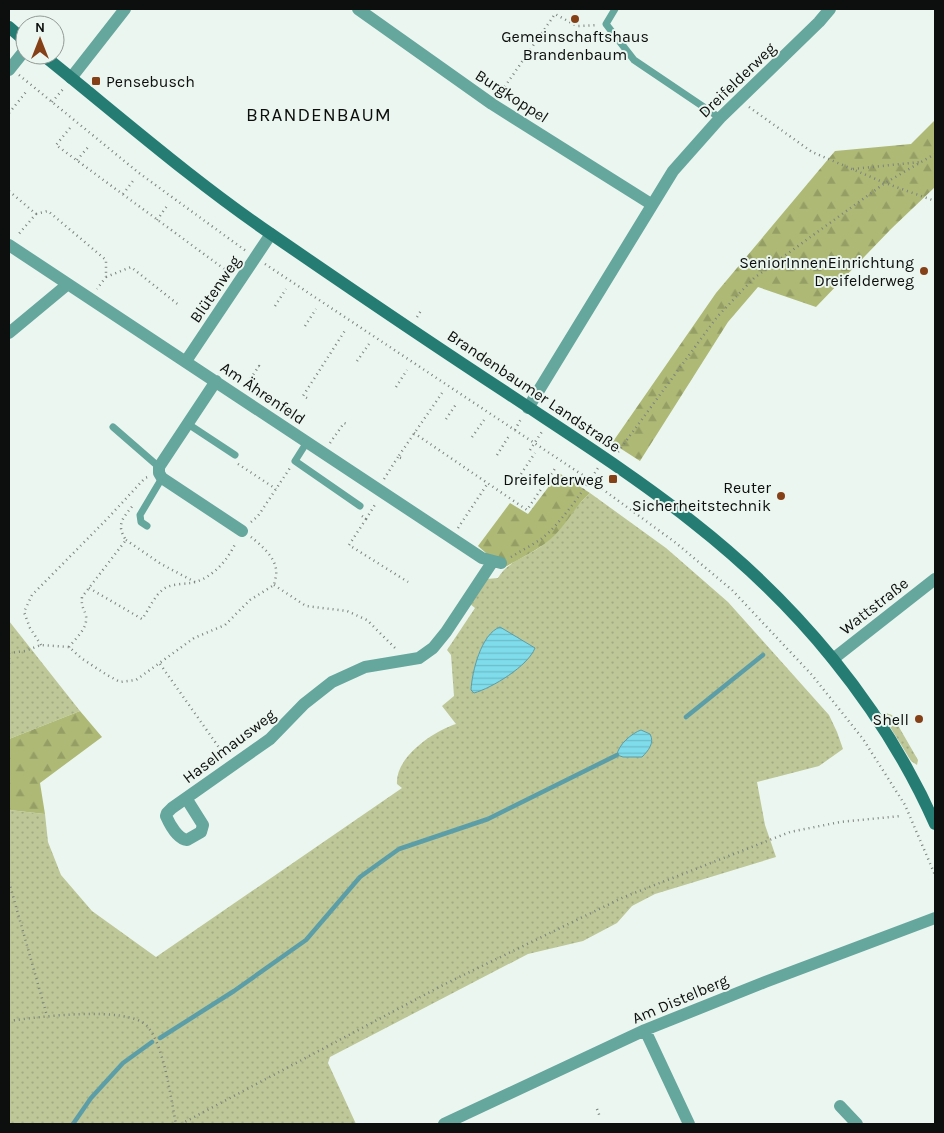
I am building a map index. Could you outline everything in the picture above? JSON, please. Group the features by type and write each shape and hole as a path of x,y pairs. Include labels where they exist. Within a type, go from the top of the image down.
{"main road":[{"name":"Brandenbaumer Landstraße","path":"55,65 213,193 528,408 617,466 694,522 768,588 833,659 881,724 923,796 935,824"}],"street":[{"path":"71,78 125,9"},
{"name":"Burgkoppel","path":"358,9 492,104 651,204"},
{"name":"Dreifelderweg","path":"528,408 651,204 673,171 720,118 830,9"},
{"name":"Blütenweg","path":"186,361 271,234"},
{"name":"Am Ährenfeld","path":"9,245 482,558 497,562"},
{"path":"9,333 68,284"},
{"path":"216,381 188,424 160,473 242,531"},
{"name":"Haselmausweg","path":"186,798 270,739 304,704 332,682 364,666 419,658 434,648 497,562"},
{"name":"Wattstraße","path":"833,659 935,579"},
{"name":"Am Distelberg","path":"444,1124 645,1030 764,982 935,918"},
{"path":"645,1030 690,1124"},
{"path":"840,1106 858,1124"}],"lane":[{"path":"615,9 606,24 634,60 720,118"},
{"path":"188,424 236,455"},
{"path":"113,427 160,473 140,516 141,522 147,526"},
{"path":"307,442 295,461 359,510"}],"path":[{"path":"492,104 555,14 577,26 606,24"},
{"path":"10,69 146,178 255,258 590,480 640,515 711,571 766,625 812,676 863,740 905,805 935,875"},
{"path":"52,102 71,78"},
{"path":"9,113 26,92"},
{"path":"740,100 812,152 885,183 935,201"},
{"path":"70,128 56,145 240,281"},
{"path":"77,160 90,145"},
{"path":"619,451 717,317 754,278 885,183 935,154"},
{"path":"851,169 921,162"},
{"path":"123,194 133,181"},
{"path":"9,191 36,214"},
{"path":"157,220 167,206"},
{"path":"9,245 36,214 48,211 106,260 106,277"},
{"path":"89,299 106,277 131,267 180,306"},
{"path":"275,306 286,290"},
{"path":"305,326 316,309"},
{"path":"417,316 422,309"},
{"path":"307,398 303,396 346,329"},
{"path":"357,362 369,344"},
{"path":"239,396 259,366 261,368"},
{"path":"396,387 407,370"},
{"path":"408,582 349,545 366,519 414,433 442,393"},
{"path":"446,419 457,403"},
{"path":"472,437 484,420"},
{"path":"324,452 344,423 347,424"},
{"path":"414,433 527,510 556,467"},
{"path":"497,455 509,436"},
{"path":"530,450 534,443"},
{"path":"521,474 535,453"},
{"path":"89,588 142,619 159,593 167,586 195,582 212,573 222,564 231,553 242,531 258,516 295,461"},
{"path":"497,562 542,538 552,529 598,468"},
{"path":"41,645 30,628 24,612 32,595 145,478 160,473"},
{"path":"461,522 488,483"},
{"path":"135,501 121,522 120,532 126,540 161,564 195,582"},
{"path":"359,510 366,519"},
{"path":"242,531 265,549 272,559 276,569 274,585"},
{"path":"9,666 9,653 26,651 41,645 69,647 86,625 86,615 81,606 82,597 126,540"},
{"path":"274,585 306,606 347,611 367,620 390,642 404,661"},
{"path":"69,647 107,676 120,682 136,680 194,638 226,625 250,600 274,585"},
{"path":"160,664 232,766"},
{"path":"181,1124 445,984 624,897 790,832 840,822 900,816"},
{"path":"9,882 47,1016"},
{"path":"9,1021 47,1016 123,1016 141,1021 151,1033 164,1064 176,1124"},
{"path":"597,1109 600,1117"}],"green space":[{"path":"935,120 935,187 891,229 816,307 758,287 728,322 640,461 612,443 716,293 835,151 911,144"},
{"path":"559,473 590,493 560,530 544,545 503,568 478,546 510,503 528,514"},
{"path":"590,493 666,548 728,602 829,715 843,749 819,766 757,782 765,825 776,857 655,894 632,906 617,923 583,941 528,954 330,1057 328,1063 356,1124 9,1124 9,810 45,814 48,842 61,875 92,911 156,957 402,788 397,784 398,774 402,764 409,755 427,739 456,724 442,706 454,696 451,655 447,650 475,608 470,604 487,579 498,578 508,566 539,548 557,531","holes":["484,644 532,654 507,676 472,679"]},
{"path":"9,621 80,711 9,739"},
{"path":"80,711 102,737 40,783 45,814 9,810 9,739"},
{"path":"886,713 892,715 918,760 917,765 911,761 884,717"}],"water":[{"path":"500,627 535,648 525,662 509,675 474,693 471,690 472,682 479,654 488,637"},
{"path":"641,730 650,734 652,741 644,755 642,757 623,757 617,755 620,747 626,740"}],"waterway":[{"path":"686,717 763,655"},
{"path":"160,1038 234,991 306,940 360,877 399,849 488,819 617,755"},
{"path":"73,1124 91,1098 123,1063 152,1042"}],"place":[{"name":"Gemeinschaftshaus Brandenbaum","path":"575,19"},
{"name":"Pensebusch","path":"96,81"},
{"name":"SeniorInnenEinrichtung Dreifelderweg","path":"924,271"},
{"name":"Dreifelderweg","path":"613,479"},
{"name":"Reuter Sicherheitstechnik","path":"781,496"},
{"name":"Shell","path":"919,719"}],"district":[{"name":"BRANDENBAUM","path":"319,115"}]}
